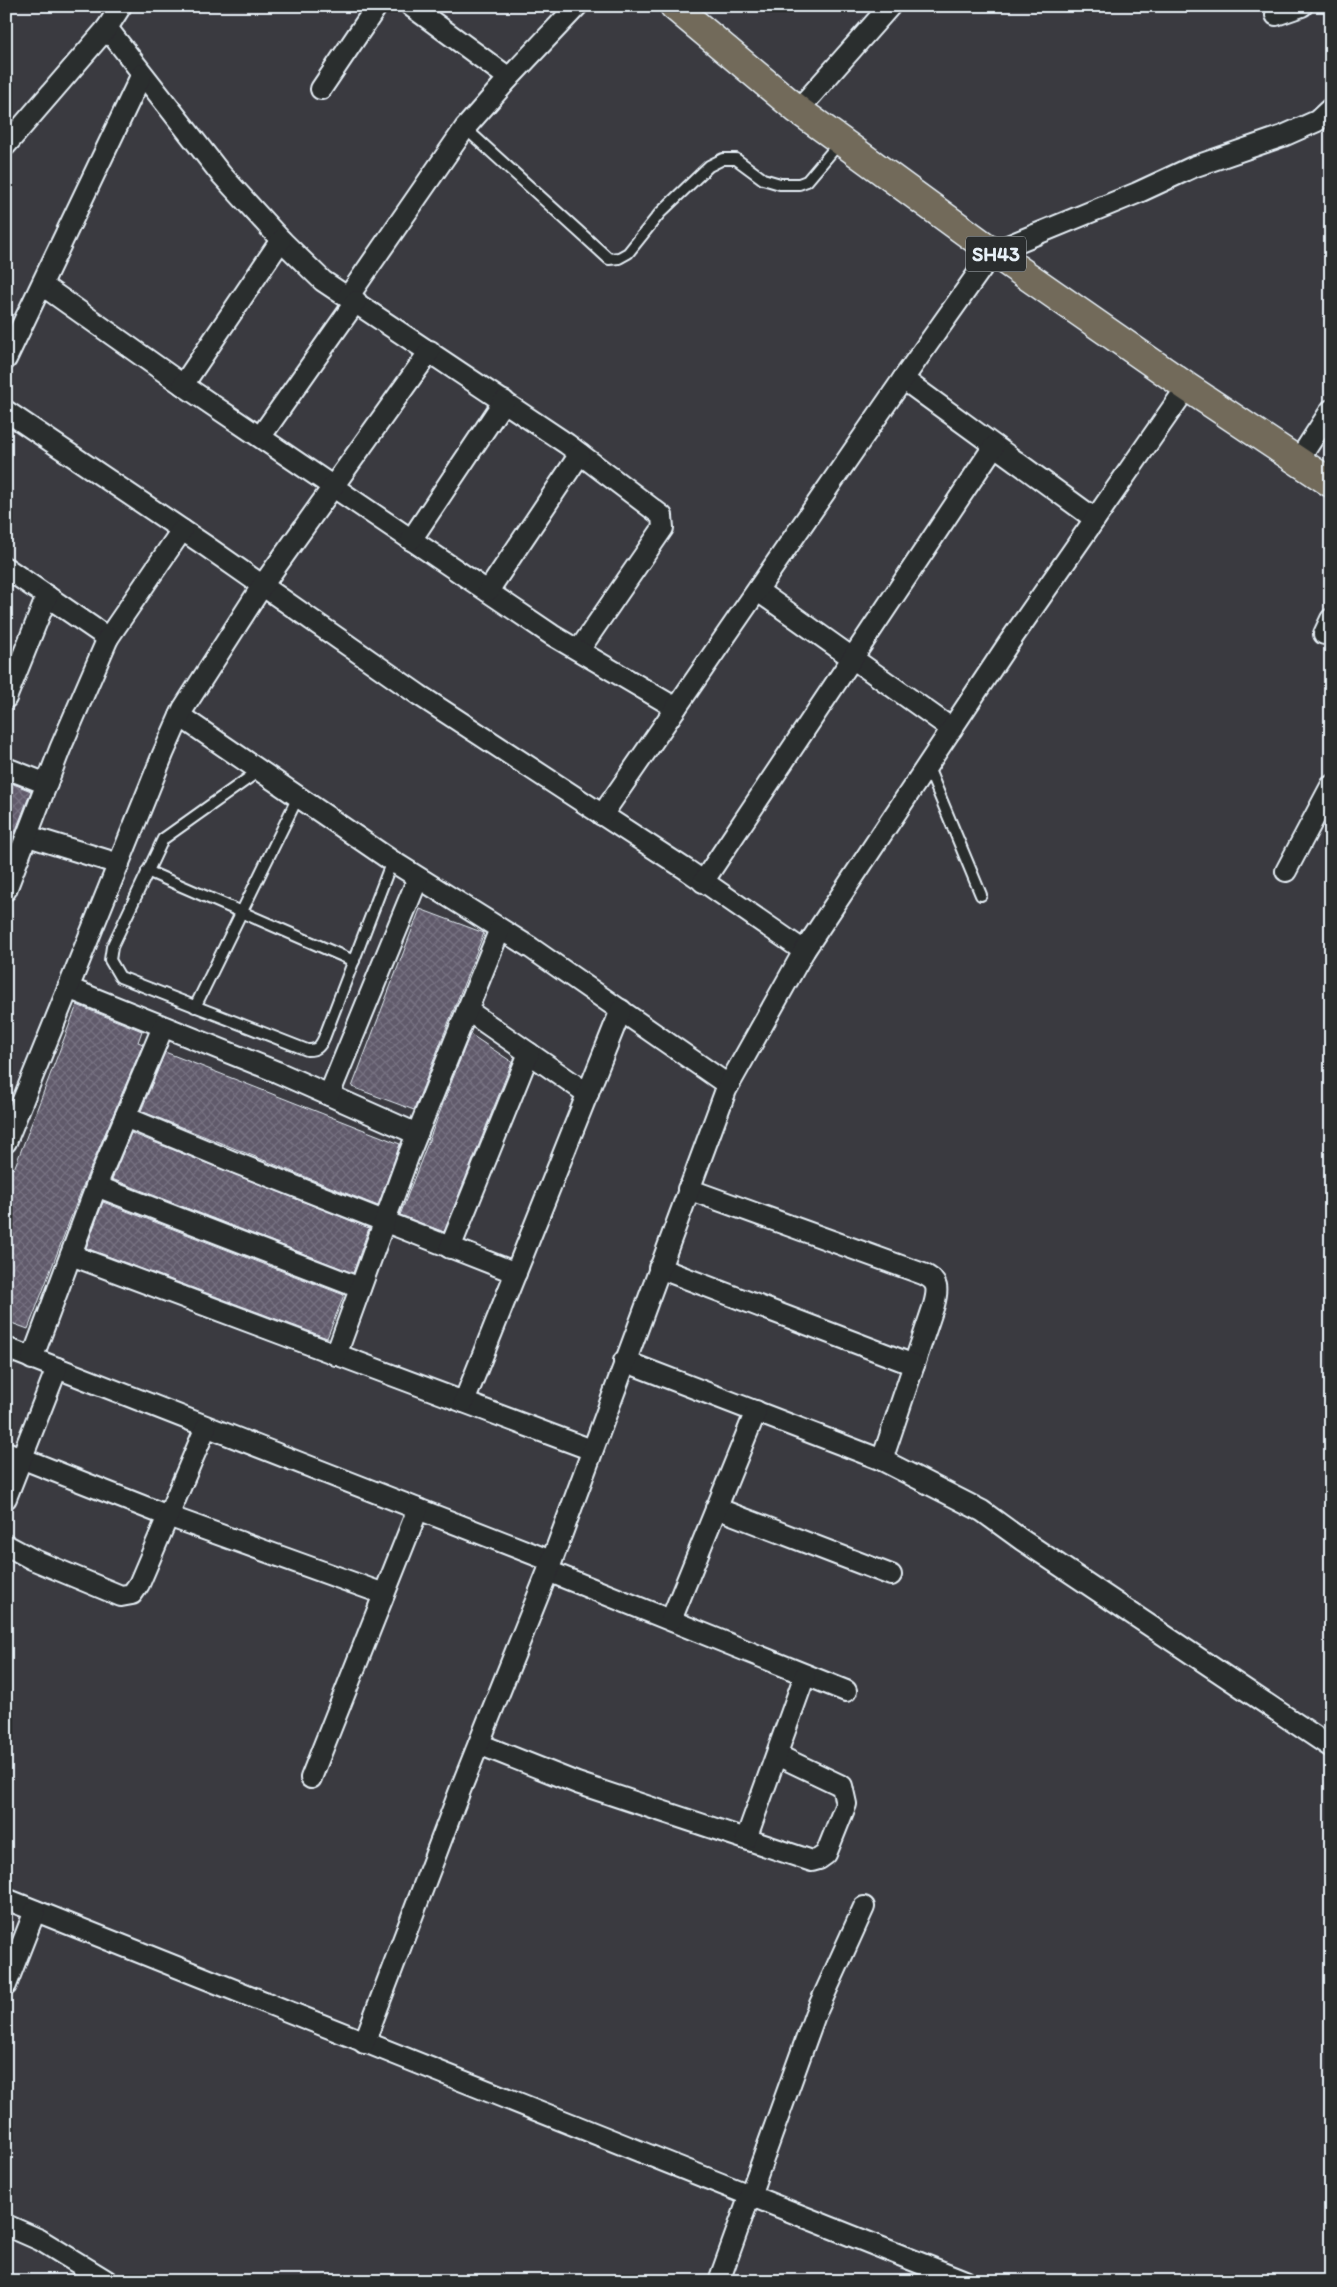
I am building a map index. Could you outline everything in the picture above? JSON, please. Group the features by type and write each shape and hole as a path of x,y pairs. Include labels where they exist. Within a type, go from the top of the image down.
{"main road":[{"name":"SH43","path":"674,6 798,110 993,252 1187,387 1331,483"}],"street":[{"path":"6,145 107,28 121,6"},
{"path":"321,89 377,6"},
{"path":"411,6 508,78"},
{"path":"261,436 465,128 508,78 577,6"},
{"path":"798,110 890,6"},
{"path":"1276,15 1302,6"},
{"path":"107,28 220,173 281,240 323,281 504,401 658,511 664,521 663,528 578,650"},
{"path":"6,359 142,74"},
{"path":"602,815 758,591 902,378 993,252 1137,193 1193,167 1283,136 1317,121 1329,113"},
{"path":"183,386 281,240"},
{"path":"42,285 183,386 261,436 411,540 578,650 676,708"},
{"path":"6,1142 180,716 262,586 430,351"},
{"path":"902,378 1095,519"},
{"path":"364,2043 478,1744 549,1566 624,1360 728,1085 804,951 952,729 1187,387"},
{"path":"411,540 504,401"},
{"path":"1298,460 1331,410"},
{"path":"6,411 182,530 419,695 703,882 804,951"},
{"path":"703,882 994,446"},
{"path":"488,591 580,454"},
{"path":"6,890 18,844 47,784 108,638 182,530"},
{"path":"6,568 108,638"},
{"path":"758,591 952,729"},
{"path":"6,698 47,596"},
{"path":"180,716 392,861 500,928 728,1085"},
{"path":"6,768 47,784"},
{"path":"1286,871 1331,786"},
{"path":"18,844 119,864"},
{"path":"328,1095 418,878"},
{"path":"336,1355 417,1134 500,928"},
{"path":"68,988 328,1095 417,1134"},
{"path":"467,1010 588,1094"},
{"path":"464,1402 621,1010"},
{"path":"32,1359 96,1186 163,1027"},
{"path":"450,1248 529,1053"},
{"path":"125,1117 516,1273"},
{"path":"96,1186 360,1288"},
{"path":"688,1189 930,1277 935,1282 938,1290 882,1460"},
{"path":"71,1255 592,1450"},
{"path":"659,1268 914,1365"},
{"path":"6,1348 418,1509 671,1620 846,1691"},
{"path":"624,1360 882,1460 982,1511 1022,1540 1331,1747"},
{"path":"6,1498 14,1455 57,1368"},
{"path":"671,1620 756,1411"},
{"path":"6,1545 32,1559 121,1596 128,1595 139,1584 206,1427"},
{"path":"14,1455 168,1516 384,1594"},
{"path":"716,1508 891,1575"},
{"path":"311,1778 418,1509"},
{"path":"746,1839 805,1675"},
{"path":"478,1744 577,1784 812,1861 819,1859 826,1854 846,1804 842,1786 777,1755"},
{"path":"6,1899 965,2281"},
{"path":"719,2281 751,2197 815,2015 864,1906"},
{"path":"6,1985 35,1911"},
{"path":"6,2225 40,2240 107,2281"}],"lane":[{"path":"465,128 609,259 618,258 628,253 660,213 709,166 730,158 736,159 763,179 780,184 798,184 807,181 841,141"},
{"path":"928,765 981,895"},
{"path":"260,770 163,839 112,947 110,960 120,977 307,1050 314,1050 320,1046 324,1038 392,861"},
{"path":"195,1007 298,797"},
{"path":"147,871 354,961"}],"building":[{"path":"6,781 31,791 6,856"},
{"path":"420,909 484,933 414,1110 352,1087"},
{"path":"77,1005 142,1031 138,1042 143,1044 85,1181 28,1329 6,1321 6,1181 11,1167 14,1169"},
{"path":"470,1034 512,1062 444,1232 400,1215"},
{"path":"165,1052 400,1144 378,1206 141,1111"},
{"path":"131,1133 369,1228 353,1273 112,1179"},
{"path":"103,1202 344,1295 327,1338 86,1248"}]}
